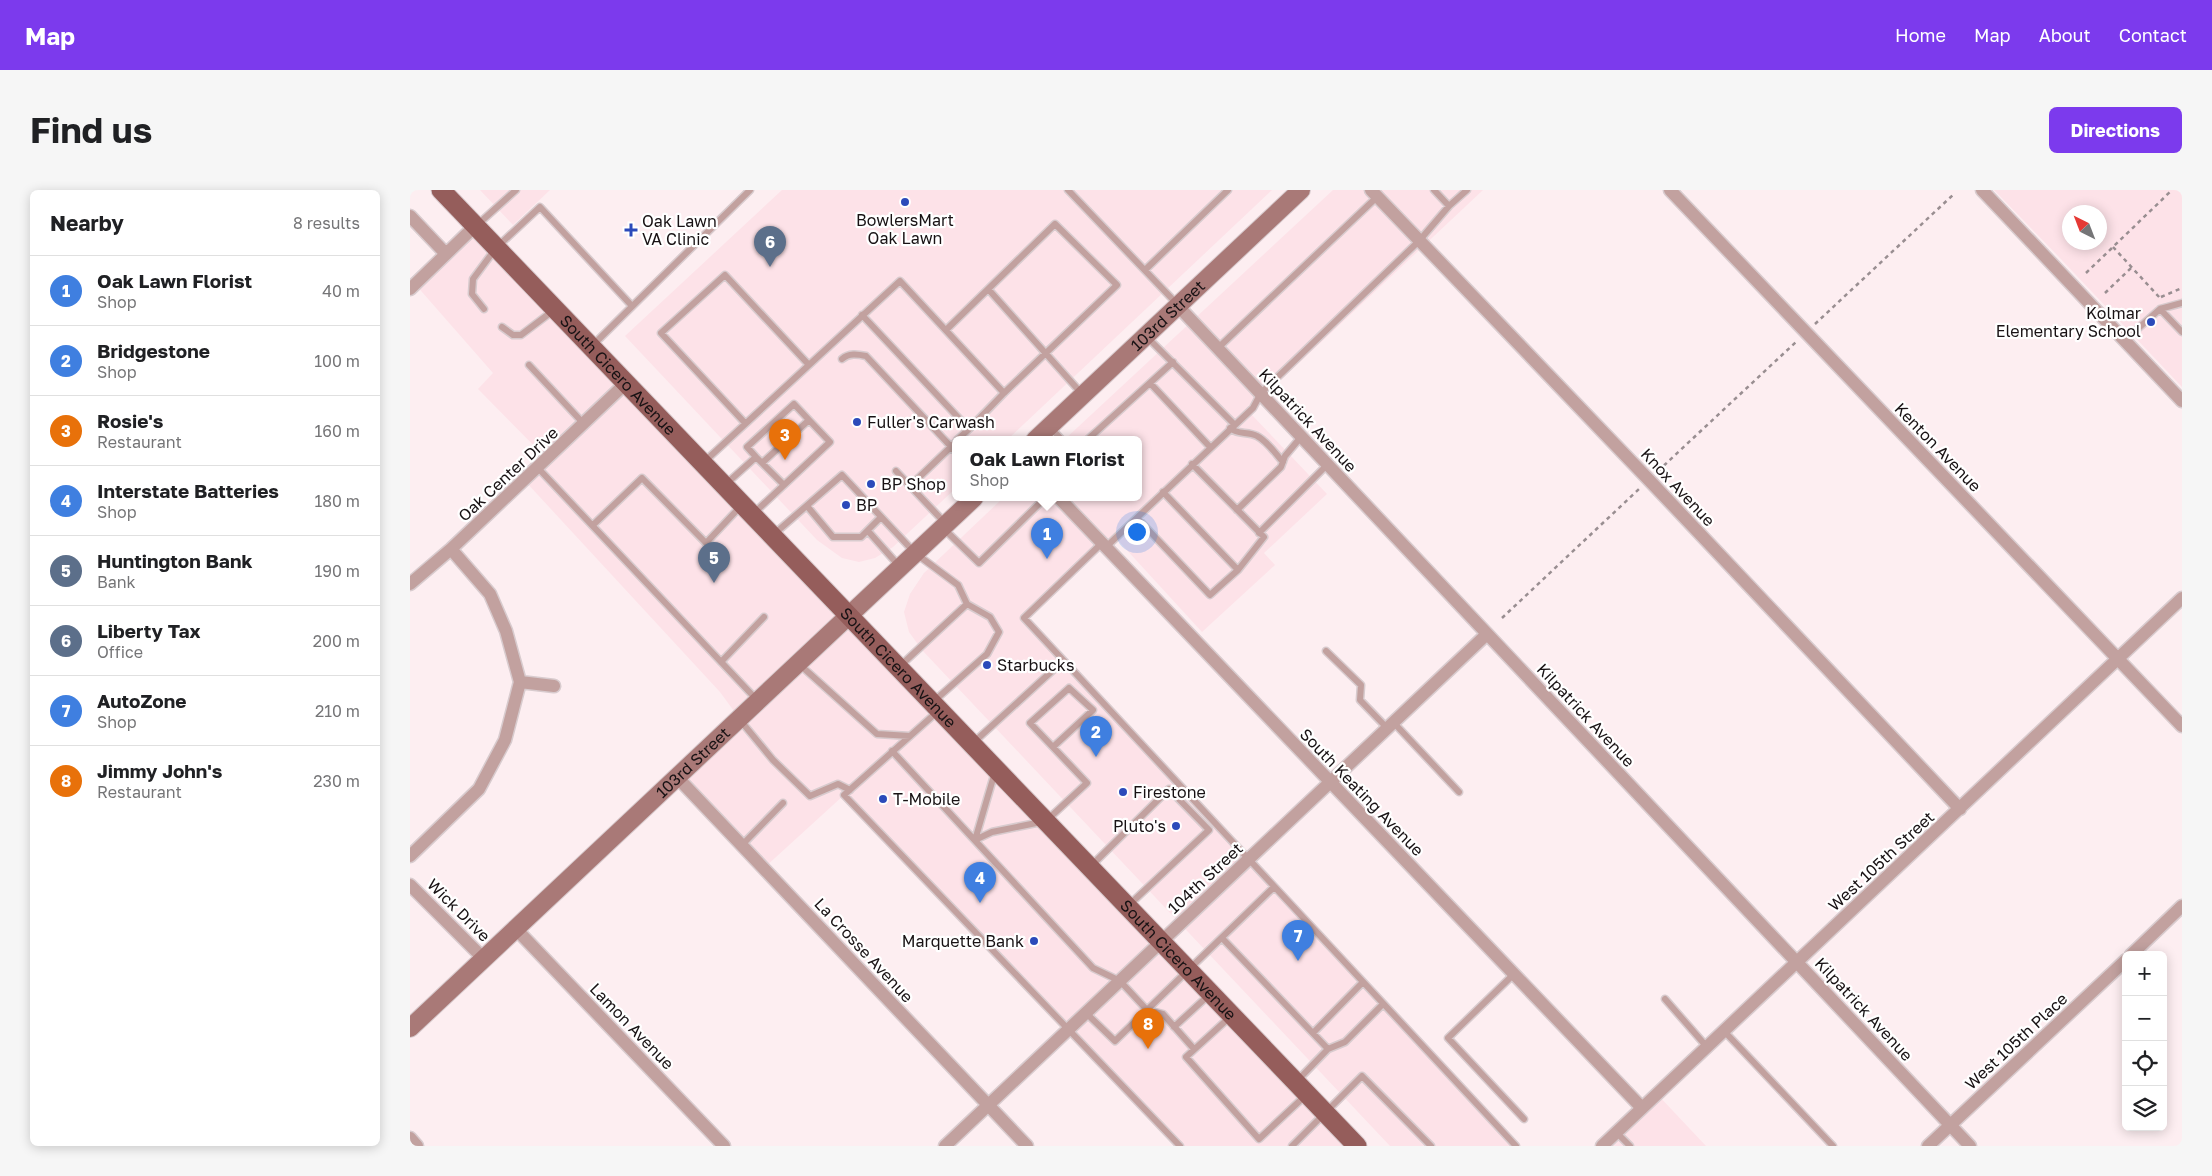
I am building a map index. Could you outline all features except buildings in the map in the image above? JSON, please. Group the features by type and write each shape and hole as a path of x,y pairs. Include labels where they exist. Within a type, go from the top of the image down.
{"main road":[{"name":"South Cicero Avenue","path":"441,190 1128,905 1302,1088 1350,1142"},
{"name":"103rd Street","path":"1039,436 1300,190"},
{"name":"103rd Street","path":"410,1028 971,501"}],"street":[{"name":"Kenton Avenue","path":"1670,190 2182,726"},
{"path":"1982,190 2182,401"},
{"name":"Knox Avenue","path":"1374,194 1649,480 1960,809"},
{"path":"410,216 446,254"},
{"path":"410,289 475,226"},
{"name":"Kilpatrick Avenue","path":"1178,306 1970,1146"},
{"name":"Oak Center Drive","path":"410,584 451,549 626,383"},
{"name":"South Keating Avenue","path":"1062,501 1642,1108"},
{"path":"410,856 479,789 505,740 520,682 506,631 490,594 451,549"},
{"name":"West 105th Street","path":"1602,1146 2182,598"},
{"name":"104th Street","path":"945,1146 1487,634"},
{"path":"520,682 554,686"},
{"name":"La Crosse Avenue","path":"677,777 1027,1146"},
{"name":"Wick Drive","path":"410,885 484,958"},
{"path":"2135,951 2182,906"},
{"name":"Lamon Avenue","path":"516,929 724,1146"},
{"name":"West 105th Place","path":"1928,1146 2122,964"},
{"path":"410,1138 417,1146"}],"lane":[{"path":"590,347 750,190"},
{"path":"1068,190 1178,306"},
{"path":"1145,270 1228,190"},
{"path":"1434,190 1449,206"},
{"path":"1467,190 1449,206 1419,241 1261,394 1253,408 1210,446 1137,518 1104,545 1024,618 1516,1146"},
{"path":"475,226 514,191"},
{"path":"1218,348 1374,194"},
{"path":"484,309 472,294 473,279 496,248 540,207 632,306"},
{"path":"946,330 1055,224 1116,285 962,436"},
{"path":"745,423 661,333 725,275 809,365"},
{"path":"702,463 900,281 1004,393"},
{"path":"989,290 1083,395"},
{"path":"2125,340 2160,309 2182,303"},
{"path":"502,327 513,335 520,336 554,309"},
{"path":"2160,309 2182,332"},
{"path":"862,315 969,429"},
{"path":"1146,336 1173,362 1232,426 1234,432 1254,434 1283,462"},
{"path":"842,359 846,355 858,354 866,356 952,440"},
{"path":"1091,436 1173,362"},
{"path":"529,365 584,424"},
{"path":"1150,383 1210,446"},
{"path":"593,525 642,478 706,543 747,510 784,485 830,442 794,404 747,447 784,485"},
{"path":"762,463 809,420"},
{"path":"1050,426 1059,436"},
{"path":"1237,510 1281,468 1288,451 1301,437"},
{"path":"910,486 952,446"},
{"path":"724,486 756,457"},
{"path":"1137,518 1210,595 1238,570 1264,538 1192,464"},
{"path":"1259,533 1328,464"},
{"path":"538,468 758,701"},
{"path":"896,471 979,563 1042,501"},
{"path":"772,536 842,475 915,554 958,585 967,604 990,617 999,632 987,654 936,706 910,736 844,795 1180,1146"},
{"path":"1163,492 1238,570"},
{"path":"807,506 833,537 861,537 881,517"},
{"path":"868,531 900,568"},
{"path":"899,668 967,604"},
{"path":"721,662 764,617"},
{"path":"1326,651 1361,685 1360,700 1391,726 1458,792"},
{"path":"972,744 1063,661"},
{"path":"798,664 877,734 910,736"},
{"path":"975,840 992,832 1046,821 1087,783 1030,723 1069,688 1093,710"},
{"path":"1053,747 1102,702"},
{"path":"739,719 773,760 810,796 838,784 850,790"},
{"path":"892,751 1094,968 1120,982 1147,1010 1162,1014 1194,1049"},
{"path":"975,840 996,768"},
{"path":"1091,867 1169,789 1209,830 1128,905"},
{"path":"742,845 783,803"},
{"path":"1086,1013 1115,1041 1274,887"},
{"path":"1222,938 1328,1049"},
{"path":"1514,974 1448,1038 1524,1119"},
{"path":"1313,1033 1363,982"},
{"path":"1174,1027 1211,993"},
{"path":"1665,999 1707,1047"},
{"path":"1232,1015 1186,1057 1259,1139 1302,1088 1328,1049 1344,1042 1384,1004"},
{"path":"1724,1031 1833,1146"},
{"path":"1292,1146 1362,1076 1431,1146"},
{"path":"1616,1132 1630,1146"}],"path":[{"path":"2086,273 2172,190"},
{"path":"1814,325 1955,193"},
{"path":"2112,247 2160,298"},
{"path":"2105,293 2132,268"},
{"path":"1657,472 1799,339"},
{"path":"1502,618 1639,489"}],"shaded area":[{"path":"480,190 550,190 513,225"},
{"path":"782,190 1272,190 1011,436 952,436 952,492 893,547 875,558 859,562 842,558 817,540 625,336"},
{"path":"1333,190 1483,190 1282,379 1251,414 1327,494 1264,553 1275,565 1202,632 1113,535 1024,618 1516,1146 1390,1146 922,650 909,632 904,612 910,594 924,573 1000,501 1142,501 1142,436 1068,436"},
{"name":"Kolmar Elementary School","path":"1994,190 2182,190 2182,387 2058,256"},
{"path":"475,226 1357,1146 1180,1146 844,795 764,868 677,777 739,718 720,692 525,481 547,459 478,389 493,373 415,284"},
{"path":"1657,1094 1706,1146 1602,1146"}],"place":[{"name":"BowlersMart Oak Lawn","path":"905,202"},
{"name":"Oak Lawn VA Clinic","path":"631,230"},
{"name":"Liberty Tax","path":"770,267"},
{"name":"Kolmar Elementary School","path":"2151,322"},
{"name":"Fuller's Carwash","path":"857,422"},
{"name":"Rosie's","path":"785,460"},
{"name":"BP Shop","path":"871,484"},
{"name":"BP","path":"846,505"},
{"name":"Oak Lawn Florist","path":"1047,559"},
{"name":"Huntington Bank","path":"714,583"},
{"name":"Starbucks","path":"987,665"},
{"name":"Bridgestone","path":"1096,757"},
{"name":"Firestone","path":"1123,792"},
{"name":"T-Mobile","path":"883,799"},
{"name":"Pluto's","path":"1176,826"},
{"name":"Interstate Batteries","path":"980,903"},
{"name":"Marquette Bank","path":"1034,941"},
{"name":"AutoZone","path":"1298,961"},
{"name":"Jimmy John's","path":"1148,1049"}]}
